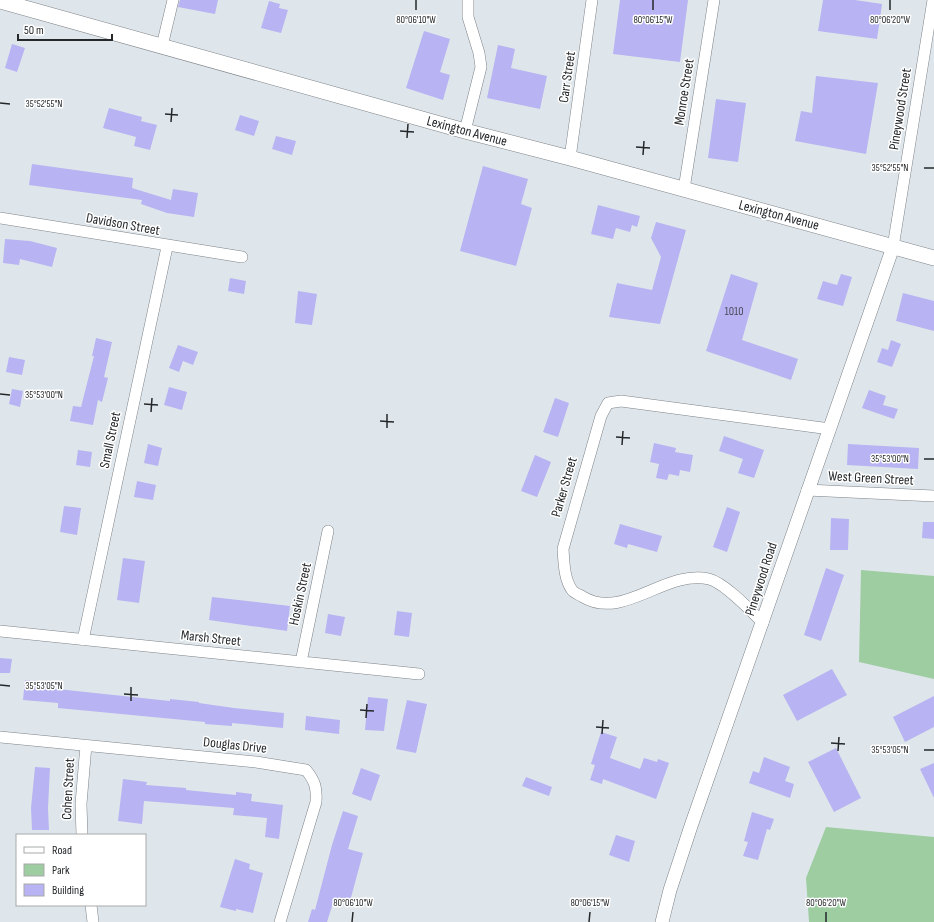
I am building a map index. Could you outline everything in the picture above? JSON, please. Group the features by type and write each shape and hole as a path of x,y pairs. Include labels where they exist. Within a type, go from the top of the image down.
{"main road":[{"name":"Lexington Avenue","path":"0,1 465,131 570,158 934,258"}],"street":[{"path":"162,46 172,0"},
{"path":"465,131 481,67 479,53 468,17 468,0"},
{"name":"Carr Street","path":"570,158 592,0"},
{"name":"Monroe Street","path":"684,189 714,0"},
{"name":"Pineywood Street","path":"893,247 933,0"},
{"name":"Davidson Street","path":"0,218 167,247 242,257"},
{"name":"Small Street","path":"83,640 167,247"},
{"name":"Pineywood Road","path":"662,922 691,826 893,247"},
{"name":"Parker Street","path":"763,623 732,594 710,579 684,580 663,585 633,598 611,603 591,602 572,591 564,568 563,549 601,416 608,403 621,401 830,429"},
{"name":"West Green Street","path":"807,490 934,496"},
{"name":"Hoskin Street","path":"301,662 328,531"},
{"name":"Marsh Street","path":"0,631 420,674"},
{"name":"Douglas Drive","path":"0,737 256,762 306,770 314,779 317,790 316,802 280,922"},
{"name":"Cohen Street","path":"82,834 80,804 86,745"},
{"path":"91,906 93,922"}],"green space":[{"path":"861,570 934,576 934,679 859,662"},
{"path":"826,827 934,837 934,922 809,922 806,878"}],"building":[{"path":"180,0 218,0 215,14 178,7"},
{"path":"620,0 688,0 680,62 613,54"},
{"path":"823,0 855,0 882,4 877,39 818,31"},
{"path":"269,1 280,4 279,8 288,10 281,33 261,28"},
{"path":"424,31 450,39 440,72 450,75 443,100 406,88"},
{"path":"12,44 25,48 17,72 5,68"},
{"path":"498,45 515,49 511,68 547,76 540,109 487,98"},
{"path":"816,76 878,83 866,154 795,141 801,111 812,113"},
{"path":"716,99 746,103 738,162 708,158"},
{"path":"109,108 142,117 141,121 157,125 150,150 134,146 136,137 103,128"},
{"path":"240,115 259,121 254,136 235,130"},
{"path":"276,136 296,141 292,155 272,149"},
{"path":"32,164 133,178 132,188 171,200 173,189 198,193 194,217 167,213 141,204 142,200 29,185"},
{"path":"483,166 528,179 521,204 532,208 516,266 460,251"},
{"path":"598,205 640,216 637,227 632,225 630,232 616,228 613,239 591,234"},
{"path":"656,222 686,230 660,324 609,317 617,283 652,290 661,257 651,238"},
{"path":"5,239 30,241 57,248 52,267 20,259 19,265 3,263"},
{"path":"731,274 758,283 742,340 798,359 791,380 706,351"},
{"path":"841,274 852,277 843,306 817,299 823,281 837,285"},
{"path":"230,278 246,281 244,294 228,291"},
{"path":"298,291 317,294 312,325 295,323"},
{"path":"903,293 934,301 934,331 896,321"},
{"path":"96,338 112,342 104,377 108,378 102,402 98,400 93,425 70,421 73,406 81,407 94,356 92,356"},
{"path":"891,340 901,344 892,367 877,362 882,348 888,350"},
{"path":"178,345 198,352 193,365 183,361 179,372 169,368"},
{"path":"9,357 25,360 22,375 6,372"},
{"path":"169,387 187,392 182,410 164,405"},
{"path":"12,389 23,391 20,407 9,404"},
{"path":"869,390 886,396 883,405 898,409 894,419 862,408"},
{"path":"555,398 569,403 558,437 543,432"},
{"path":"724,436 764,450 754,478 738,473 743,459 719,451"},
{"path":"654,443 676,448 675,452 693,455 690,472 680,470 679,476 669,474 667,480 656,478 659,464 650,462"},
{"path":"148,444 162,448 158,466 144,463"},
{"path":"848,444 919,448 918,469 847,465"},
{"path":"78,450 92,452 90,467 76,465"},
{"path":"535,455 551,462 537,497 521,491"},
{"path":"137,481 156,485 153,500 134,497"},
{"path":"64,506 81,508 77,535 60,532"},
{"path":"727,507 740,512 727,552 713,547"},
{"path":"831,518 849,519 848,550 830,550"},
{"path":"923,522 934,522 934,539 922,538"},
{"path":"620,524 662,536 657,552 628,544 627,548 614,544"},
{"path":"123,558 145,561 139,603 117,600"},
{"path":"826,568 844,575 821,641 804,635"},
{"path":"212,597 290,606 287,631 209,620"},
{"path":"397,611 412,613 409,637 394,635"},
{"path":"328,614 345,617 341,636 325,633"},
{"path":"0,658 12,659 10,673 0,673"},
{"path":"832,669 847,695 797,721 783,695"},
{"path":"25,680 49,682 48,688 170,701 170,699 199,702 234,708 284,713 283,728 232,723 232,726 205,724 205,722 58,708 58,703 23,700"},
{"path":"934,696 934,727 905,742 893,717"},
{"path":"368,697 388,699 384,731 365,730"},
{"path":"407,700 427,704 416,753 396,749"},
{"path":"306,716 340,720 339,734 305,730"},
{"path":"601,732 617,737 610,758 640,769 644,758 657,762 658,759 669,763 656,799 603,779 602,784 590,780 595,765 591,764"},
{"path":"836,748 861,798 834,812 808,762"},
{"path":"764,757 790,767 785,781 794,784 790,798 749,783 753,771 759,773"},
{"path":"934,763 934,798 920,769"},
{"path":"35,767 50,768 48,808 49,830 32,830 31,808"},
{"path":"361,768 380,775 371,801 352,794"},
{"path":"526,777 552,787 549,796 522,786"},
{"path":"123,779 147,782 146,785 186,788 186,790 236,795 236,792 252,794 251,801 283,805 279,839 265,837 267,818 233,815 234,808 144,801 142,824 118,821"},
{"path":"343,811 358,816 348,849 363,853 349,905 334,900 327,922 308,922 312,909 315,910 332,845"},
{"path":"752,812 774,819 770,830 767,829 758,860 743,856 748,842 744,841"},
{"path":"616,835 635,841 629,862 609,855"},
{"path":"235,859 250,864 249,869 263,873 253,913 220,907"}]}
